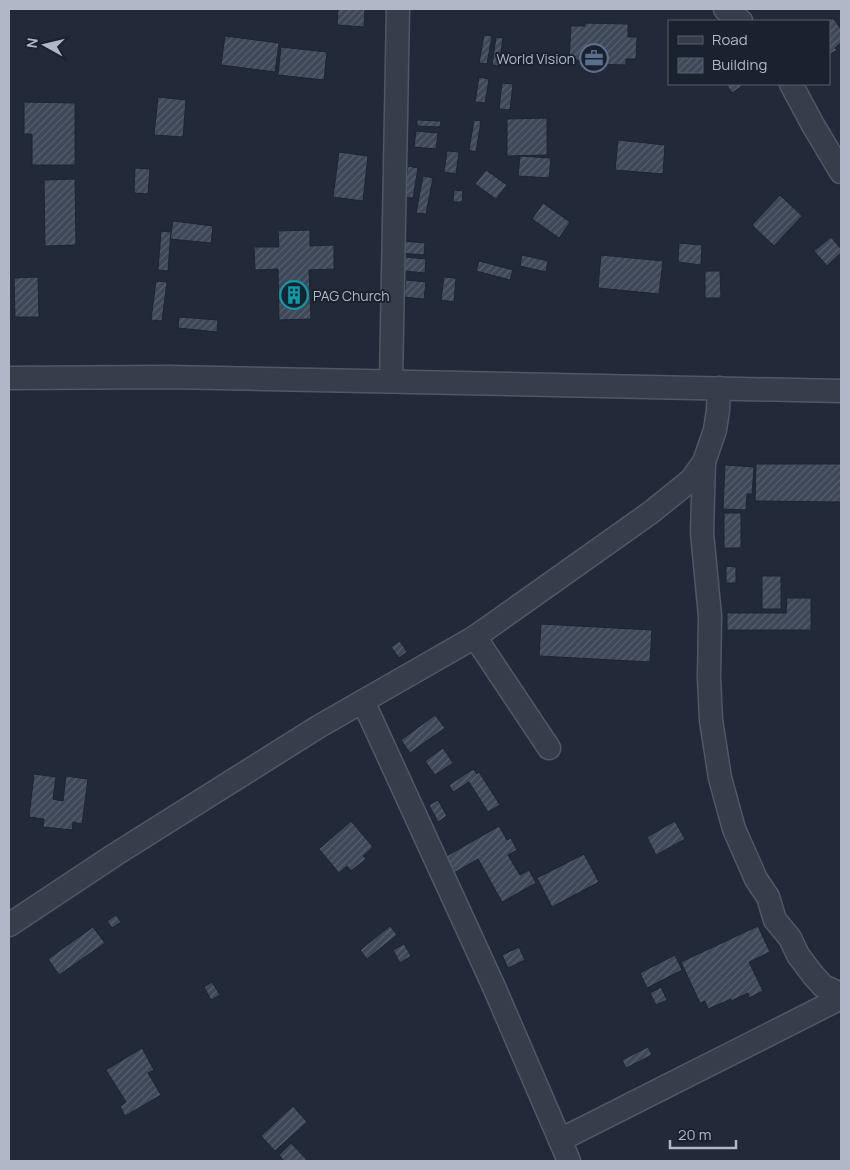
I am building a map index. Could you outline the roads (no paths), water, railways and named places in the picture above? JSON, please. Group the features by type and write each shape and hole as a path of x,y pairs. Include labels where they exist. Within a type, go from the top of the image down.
{"street":[{"path":"391,381 398,9"},
{"path":"725,9 740,20"},
{"path":"792,85 841,172"},
{"path":"9,378 169,377 841,391"},
{"path":"9,925 133,843 318,727 475,636 650,513 691,480 704,462 715,430 719,388"},
{"path":"704,462 702,533 710,616 709,677 711,720 720,778 734,829 756,878 768,897 775,920 790,938 798,955 823,986 841,996"},
{"path":"475,636 549,748"},
{"path":"363,702 494,987 569,1161"},
{"path":"560,1140 841,996"}],"place":[{"name":"World Vision","path":"594,58"},
{"name":"PAG Church","path":"294,295"}]}
